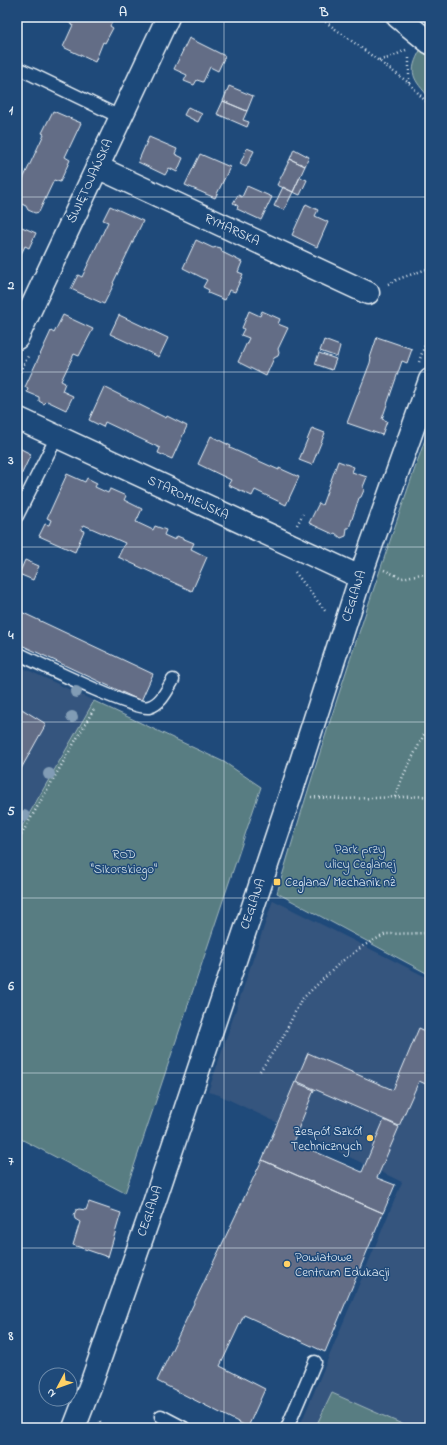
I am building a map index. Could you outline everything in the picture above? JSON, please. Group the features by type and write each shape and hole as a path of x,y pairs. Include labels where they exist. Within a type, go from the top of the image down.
{"street":[{"path":"398,17 430,43"},
{"name":"ŚWIĘTOJAŃSKA","path":"17,338 166,20"},
{"name":"RYMARSKA","path":"97,167 368,293"},
{"name":"CEGLANA","path":"74,1428 91,1384 152,1206 290,793 362,570 430,380"},
{"name":"STAROMIEJSKA","path":"17,418 57,438 362,570"}],"lane":[{"path":"17,68 120,117"},
{"path":"17,516 57,438"},
{"path":"17,653 104,693 148,708 155,705 163,698 173,680"},
{"path":"287,1428 315,1362"},
{"path":"161,1416 184,1428"}],"path":[{"path":"319,17 409,83 430,106"},
{"path":"379,60 389,58 408,49 409,83"},
{"path":"368,293 401,278 430,268"},
{"path":"296,527 302,514"},
{"path":"294,570 331,618"},
{"path":"362,570 402,578 421,574 430,576"},
{"path":"17,842 98,703"},
{"path":"395,797 403,776 430,723"},
{"path":"305,797 344,799 430,796"},
{"path":"260,1071 282,1039 301,1000 341,962 363,946 386,934 430,933"}],"shaded area":[{"path":"17,665 94,701 17,835"},
{"name":"Zespół Szkół Technicznych","path":"273,900 430,979 430,1428 299,1428 402,1182 219,1095 208,1092"}],"green space":[{"path":"421,49 430,57 430,98 419,86 413,70 414,64"},
{"name":"Park przy ulicy Ceglanej","path":"430,425 430,975 277,893 350,658"},
{"name":"ROD \"Sikorskiego\"","path":"94,701 224,762 261,787 125,1193 17,1137 17,835"},
{"path":"332,1393 411,1428 315,1428"}],"building":[{"path":"66,17 115,17 110,26 113,28 105,43 103,42 95,62 63,47 73,25 65,20"},
{"path":"189,38 225,56 218,71 210,67 203,82 197,80 194,85 184,81 187,75 174,69"},
{"path":"229,86 253,96 247,111 223,101"},
{"path":"223,101 247,111 243,120 249,122 247,127 217,114"},
{"path":"188,107 202,114 198,122 184,115"},
{"path":"53,111 81,123 65,157 70,160 60,182 54,180 39,212 35,213 28,210 26,206 17,202 17,187 21,178 23,179"},
{"path":"149,137 177,149 175,154 183,158 177,172 169,168 165,175 138,162"},
{"path":"247,148 254,151 246,167 240,164"},
{"path":"294,149 309,157 305,166 290,159"},
{"path":"200,154 230,167 215,198 185,185"},
{"path":"290,159 305,166 293,192 277,185"},
{"path":"300,177 307,180 300,195 293,192"},
{"path":"247,186 272,197 261,220 237,209 238,206 233,203 238,195 242,197"},
{"path":"283,187 293,192 284,210 274,206"},
{"path":"306,204 318,210 315,216 328,222 317,247 292,235"},
{"path":"110,206 143,221 104,304 71,289 78,275 82,277 108,222 103,220"},
{"path":"17,225 36,233 29,248 25,246 17,262"},
{"path":"196,240 213,248 221,248 222,252 242,262 238,272 243,274 235,292 229,290 225,300 208,293 209,290 203,287 207,280 183,268"},
{"path":"249,311 260,316 262,311 280,319 278,324 288,328 278,349 278,356 274,358 266,376 238,362 249,338 241,335 244,329 242,328"},
{"path":"63,315 93,329 79,356 74,354 61,381 65,383 62,391 73,396 66,410 47,401 44,404 39,401 39,397 27,392 28,389 25,387 51,331 54,333"},
{"path":"119,315 168,338 159,357 110,334"},
{"path":"377,337 412,349 407,363 402,361 382,419 387,421 382,435 347,423 370,363 370,358"},
{"path":"324,340 340,346 337,357 320,351"},
{"path":"319,353 336,359 332,370 315,364"},
{"path":"104,387 166,418 167,416 187,426 172,459 158,453 160,448 105,422 103,427 89,420"},
{"path":"312,428 325,433 312,465 299,460"},
{"path":"211,436 231,446 230,448 279,470 279,468 299,477 286,505 255,490 252,496 228,485 231,480 198,464"},
{"path":"17,447 31,454 17,484"},
{"path":"338,461 354,467 352,472 367,477 363,487 364,490 359,498 349,528 347,528 346,536 341,538 335,533 333,534 309,523 319,503 322,505"},
{"path":"67,474 85,482 87,478 97,483 95,487 108,493 110,489 126,496 124,500 142,509 136,522 153,530 155,526 166,530 164,535 175,540 177,536 194,543 191,549 207,557 192,591 118,557 125,543 84,525 81,530 84,531 75,552 39,536 45,524 49,525 51,520 47,518"},
{"path":"25,560 39,566 33,580 19,574"},
{"path":"17,610 153,674 141,701 17,643"},
{"path":"17,706 46,724 17,776"},
{"path":"419,1028 430,1033 430,1086 419,1081 399,1126 296,1081 308,1053 393,1090"},
{"path":"295,1082 314,1090 293,1142 362,1172 384,1120 399,1127 377,1178 395,1185 383,1213 262,1160"},
{"name":"Powiatowe Centrum Edukacji","path":"262,1160 383,1213 325,1352 244,1315 220,1366 265,1389 248,1427 157,1381"},
{"path":"89,1202 121,1213 108,1257 73,1245 80,1222 75,1219 74,1215 76,1210 86,1210"}],"place":[{"name":"Ceglana/ Mechanik nż","path":"277,882"},
{"name":"Zespół Szkół Technicznych","path":"370,1138"},
{"name":"Powiatowe Centrum Edukacji","path":"287,1264"}]}
